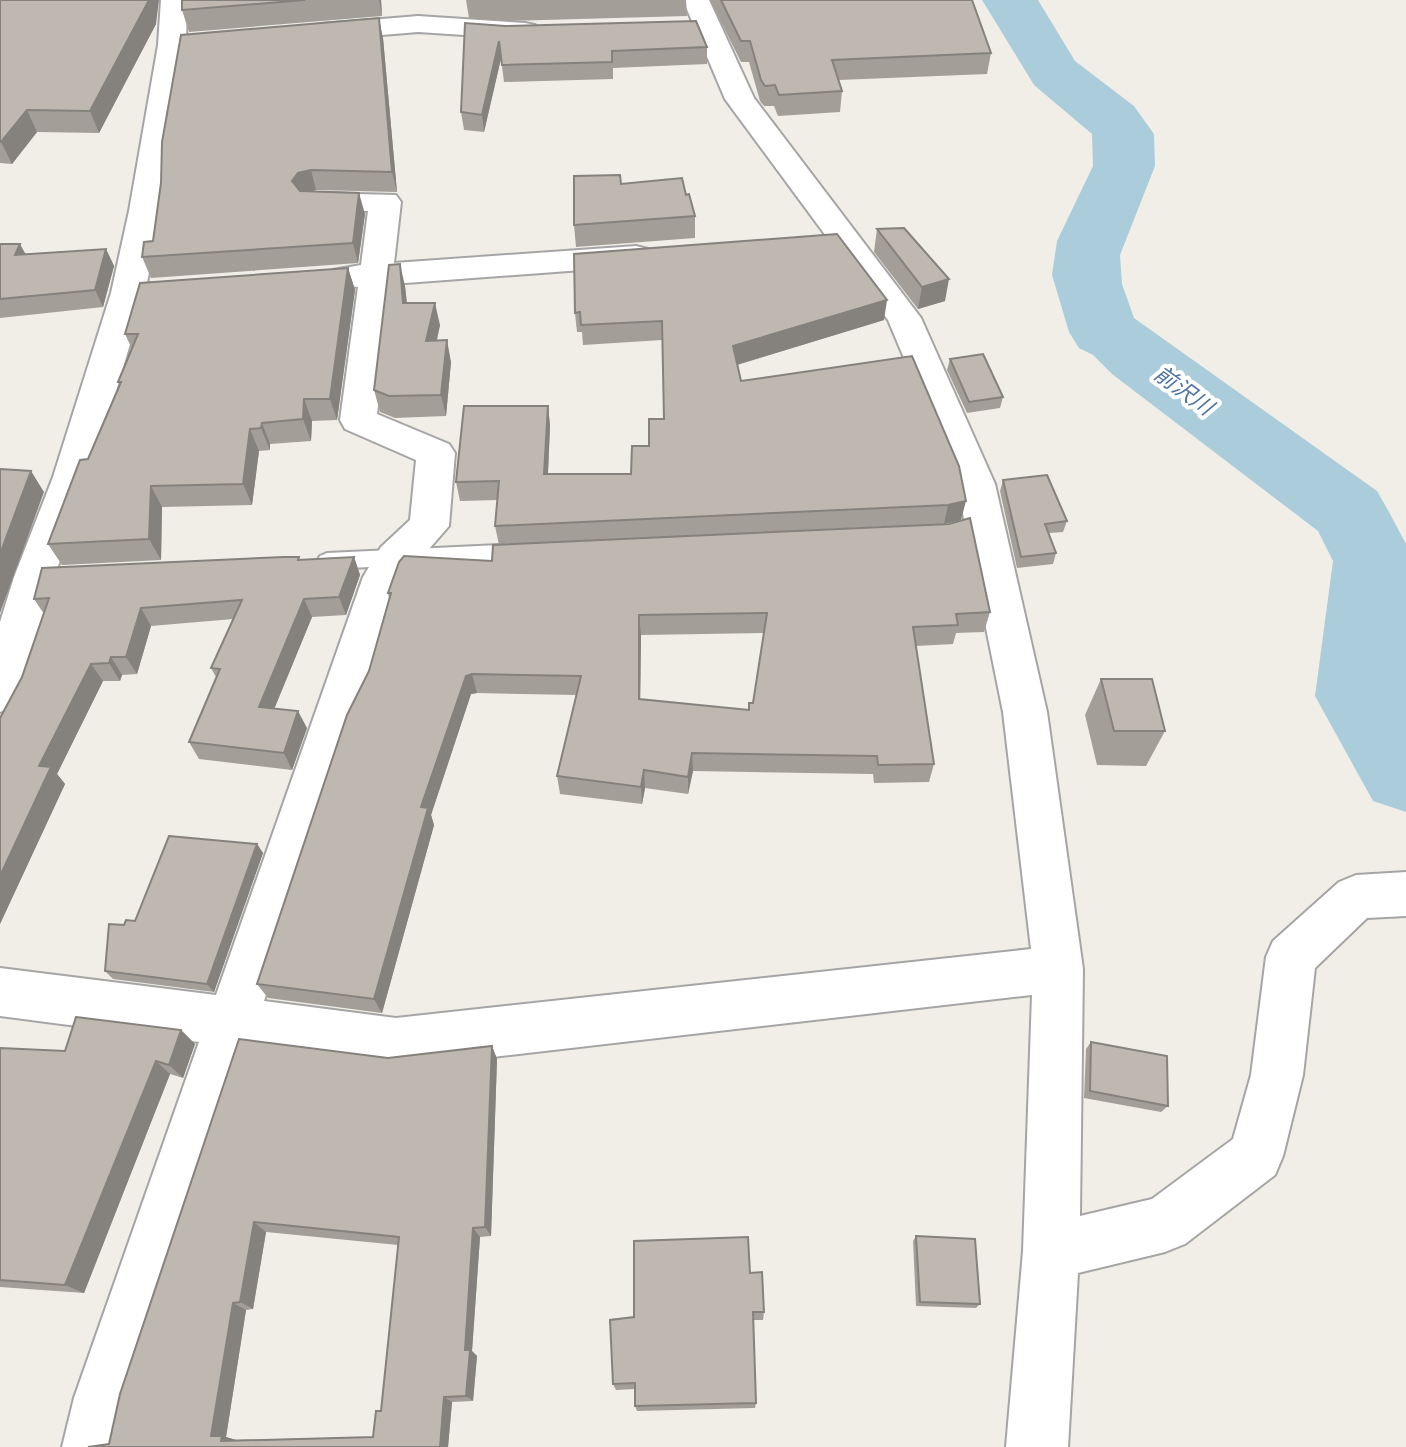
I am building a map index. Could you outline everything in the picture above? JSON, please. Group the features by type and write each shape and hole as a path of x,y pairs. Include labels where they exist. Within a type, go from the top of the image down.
{"street":[{"path":"0,694 48,576 72,477 128,293 188,44 174,0"},
{"path":"695,18 740,99 832,218 823,241 904,318 976,484 978,525 1025,712 1058,969 1051,1251 1037,1447"},
{"path":"295,35 418,24 507,32 554,30"},
{"path":"93,1447 104,1398 383,577 395,558 429,526 436,453 358,420 385,202 317,202"},
{"path":"315,279 661,255"},
{"path":"128,293 166,290"},
{"path":"29,475 72,477"},
{"path":"1051,1251 1165,1224 1256,1156 1277,1075 1291,957 1381,896"},
{"path":"0,992 396,1043 1058,969"}],"lane":[{"path":"299,563 536,552"}],"building":[{"path":"0,0 149,0 90,111 27,110 0,142"},
{"path":"182,0 305,0 182,10"},
{"path":"721,0 972,0 991,53 832,60 842,91 779,95 775,85 765,86 761,80 750,41 741,41"},
{"path":"379,18 392,172 311,170 298,173 292,181 300,191 359,193 353,243 142,257 144,242 153,241 161,183 162,142 181,35"},
{"path":"696,21 707,47 612,51 612,62 502,65 499,41 482,115 461,112 465,23 505,26"},
{"path":"620,175 621,184 682,178 695,216 574,225 574,176"},
{"path":"904,228 949,279 922,287 877,229"},
{"path":"837,234 887,300 733,346 741,381 912,356 959,466 966,501 948,505 495,526 499,481 456,482 464,406 548,406 544,474 631,474 632,446 649,446 649,419 664,419 662,321 581,325 580,312 575,313 574,254"},
{"path":"0,244 20,244 15,255 106,249 95,290 0,299"},
{"path":"400,264 403,303 435,303 426,341 447,340 441,395 389,396 374,390 389,265"},
{"path":"348,268 330,399 304,399 303,419 262,423 261,428 250,429 243,484 151,486 149,539 48,544 80,460 88,459 138,334 125,334 140,283"},
{"path":"983,354 1003,397 969,402 950,359"},
{"path":"0,469 31,471 0,554"},
{"path":"1047,475 1067,521 1045,524 1056,553 1021,557 1003,480"},
{"path":"970,518 990,612 956,614 958,625 913,627 934,764 878,765 877,756 692,753 688,777 644,770 641,787 557,776 581,676 472,674 466,676 421,807 428,808 374,999 257,984 347,715 369,671 391,593 388,593 404,556 492,561 493,545 949,524","holes":["767,613 753,703 749,703 749,710 639,699 639,615"]},
{"path":"299,557 298,560 354,557 339,597 304,599 259,707 298,711 284,753 189,742 220,669 211,668 242,600 141,608 126,657 111,657 109,663 91,664 39,766 51,767 0,876 0,718 22,677 49,598 34,599 42,568"},
{"path":"1101,679 1152,679 1165,731 1114,731"},
{"path":"169,836 257,844 207,984 105,971 109,924 124,925 126,920 135,921"},
{"path":"76,1017 181,1030 169,1065 156,1061 65,1285 0,1280 0,1048 65,1051"},
{"path":"239,1039 388,1058 492,1046 485,1227 473,1228 465,1350 470,1350 466,1396 444,1397 440,1447 88,1447 109,1444 120,1394","holes":["254,1222 399,1237 381,1411 376,1411 373,1437 221,1441 222,1436 211,1436 233,1303 240,1302"]},
{"path":"1091,1042 1167,1056 1168,1106 1090,1091"},
{"path":"916,1236 975,1239 980,1304 920,1302"},
{"path":"748,1237 750,1273 762,1272 764,1312 753,1312 756,1403 635,1406 635,1383 613,1384 610,1320 634,1317 634,1241"}],"waterway":[{"name":"前沢川","path":"1009,0 1054,73 1113,119 1123,134 1126,150 1124,166 1090,241 1085,265 1093,303 1104,332 1118,338 1138,357 1349,512 1374,561 1359,696 1406,773"}]}
